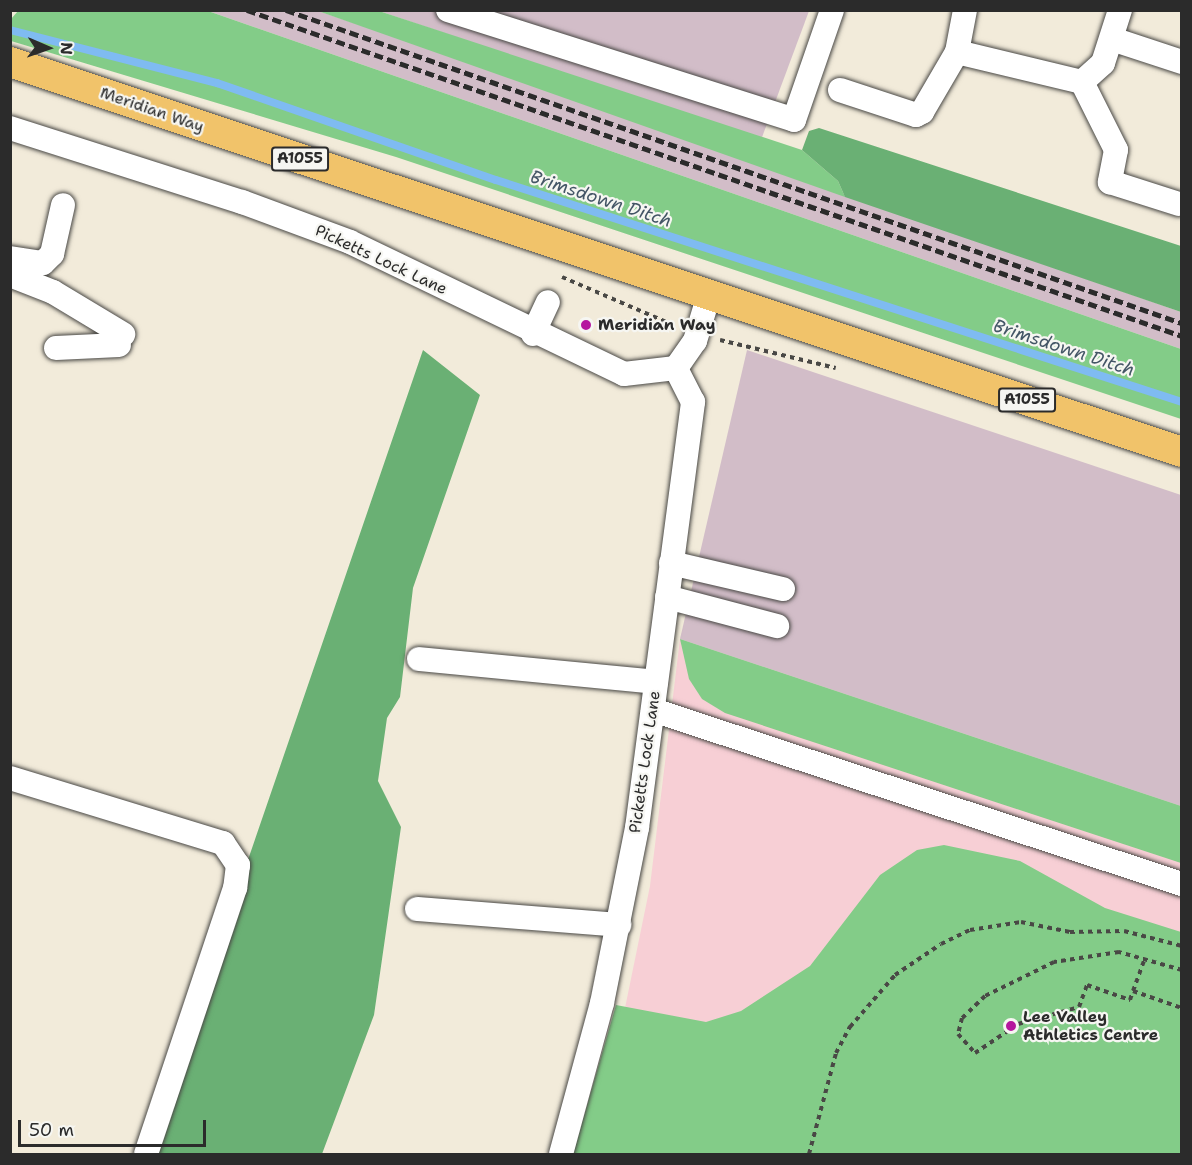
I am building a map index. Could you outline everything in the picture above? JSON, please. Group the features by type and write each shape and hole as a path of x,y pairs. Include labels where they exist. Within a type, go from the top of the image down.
{"main road":[{"name":"Meridian Way","path":"10,62 1182,452"}],"street":[{"path":"448,10 794,120 832,10"},
{"path":"840,90 916,115 957,52 965,10"},
{"path":"1083,82 1103,63 1120,10"},
{"path":"1112,39 1182,62"},
{"path":"957,52 1083,82"},
{"path":"1083,82 1116,150 1110,182 1179,204"},
{"name":"Picketts Lock Lane","path":"10,129 242,202 350,242 533,334 624,374 676,368 693,402 657,682 619,925 561,1155"},
{"path":"10,258 43,263 51,254 63,205"},
{"path":"10,275 53,292 121,339 56,348"},
{"path":"676,368 695,341 709,295"},
{"path":"533,334 548,302"},
{"path":"671,563 783,589"},
{"path":"667,597 777,626"},
{"path":"419,659 657,682"},
{"path":"652,710 1182,884"},
{"path":"10,778 223,843 238,865 236,888 146,1155"},
{"path":"417,909 619,925"}],"path":[{"path":"809,1155 836,1053 850,1027 895,975 941,944 970,930 1021,922 1070,932 1124,931 1182,946"},
{"path":"1145,958 1131,1000 1087,986 1079,1007 1018,1024 975,1053 958,1034 970,1008 1026,974 1098,952 1145,958 1182,970"},
{"path":"1133,992 1182,1008"}],"shaded area":[{"path":"208,11 318,11 434,50 1181,312 1181,349"},
{"path":"379,11 809,11 761,140"},
{"path":"747,350 1181,495 1181,806 680,639"},
{"path":"680,639 1181,806 1181,1154 585,1154 625,1008 650,886"}],"green space":[{"path":"18,11 208,11 1181,349 1181,419 396,157 11,41 11,19"},
{"path":"318,11 379,11 802,150 838,181 845,197"},
{"path":"819,128 1181,246 1181,312 845,197 838,181 802,150 809,131"},
{"path":"423,350 480,395 413,588 400,697 387,718 378,781 401,827 374,1015 322,1154 147,1154"},
{"path":"680,639 1181,806 1181,863 725,713 702,699 689,679"},
{"name":"Lee Valley Athletics Centre","path":"944,845 1020,861 1105,908 1181,932 1181,1154 573,1154 616,1005 706,1022 741,1011 810,966 880,875 917,850"}],"waterway":[{"name":"Brimsdown Ditch","path":"10,30 217,83 496,180 1182,402"}],"railway":[{"path":"247,10 1182,336"},
{"path":"286,10 1182,323"}],"place":[{"name":"Meridian Way","path":"586,325"},
{"name":"Lee Valley Athletics Centre","path":"1011,1026"}]}
